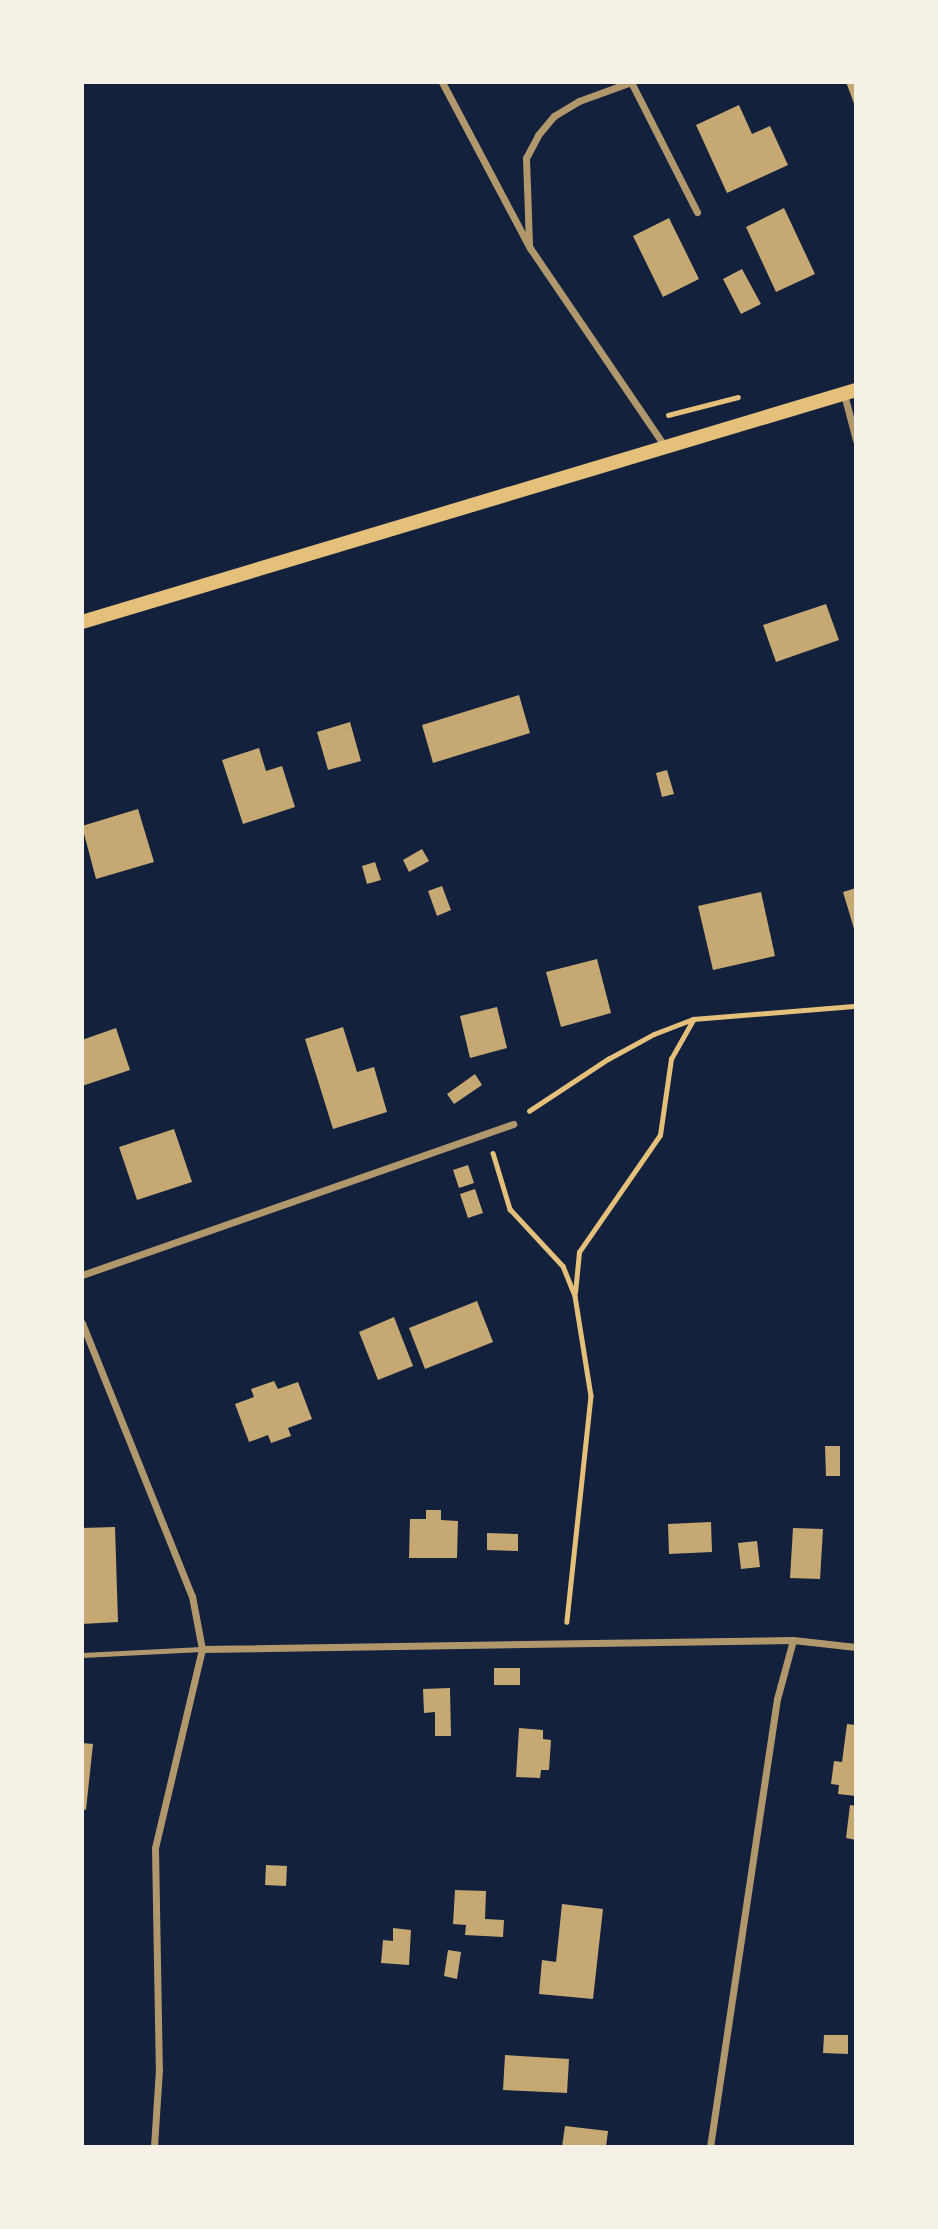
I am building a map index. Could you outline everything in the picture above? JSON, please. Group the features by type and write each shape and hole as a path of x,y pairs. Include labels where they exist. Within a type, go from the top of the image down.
{"main road":[{"path":"82,622 664,445 850,392"}],"street":[{"path":"442,82 530,248 664,445"},
{"path":"530,248 526,158 538,135 554,116 579,101 631,82 697,212"},
{"path":"850,392 856,440"},
{"path":"82,1275 487,1136 513,1124"},
{"path":"82,1324 192,1595 202,1650 155,1848 159,2069 154,2147"},
{"path":"710,2147 777,1699 793,1640"},
{"path":"202,1650 793,1640 856,1647"}],"lane":[{"path":"82,1655 202,1650"}],"path":[{"path":"513,1124 553,1092 608,1059 654,1034 694,1019 856,1006"},
{"path":"575,1296 579,1252 660,1135 671,1059 694,1019"},
{"path":"487,1136 510,1209 563,1266 575,1296 591,1396 565,1644"}],"building":[{"path":"846,82 856,82 856,106 855,106"},
{"path":"739,105 752,134 770,126 788,165 727,193 696,125"},
{"path":"784,208 815,274 776,292 746,227"},
{"path":"669,218 699,279 663,297 633,236"},
{"path":"742,269 761,304 741,314 723,279"},
{"path":"826,604 839,640 776,662 763,625"},
{"path":"519,695 530,733 433,763 422,725"},
{"path":"350,722 361,761 328,770 317,732"},
{"path":"259,748 266,771 282,766 295,807 243,824 222,760"},
{"path":"667,770 674,794 662,797 656,773"},
{"path":"138,809 154,862 96,879 82,826"},
{"path":"422,849 429,861 409,872 403,860"},
{"path":"375,862 381,880 367,884 362,866"},
{"path":"442,886 451,910 437,916 428,891"},
{"path":"856,888 856,932 855,932 843,892"},
{"path":"761,892 775,956 713,970 698,906"},
{"path":"597,959 611,1013 561,1027 546,972"},
{"path":"497,1007 507,1048 470,1058 460,1016"},
{"path":"343,1027 357,1072 374,1067 387,1112 333,1129 305,1039"},
{"path":"116,1028 130,1070 82,1086 82,1040"},
{"path":"475,1074 482,1085 454,1104 447,1094"},
{"path":"174,1129 192,1182 137,1200 119,1147"},
{"path":"468,1165 474,1183 459,1188 453,1170"},
{"path":"475,1189 483,1213 468,1218 460,1194"},
{"path":"477,1301 493,1342 425,1369 409,1328"},
{"path":"394,1317 413,1366 378,1380 359,1332"},
{"path":"274,1381 278,1389 298,1382 312,1419 288,1428 291,1436 271,1443 268,1435 249,1442 235,1404 254,1397 251,1389"},
{"path":"825,1446 840,1446 840,1476 826,1476"},
{"path":"426,1510 441,1510 441,1520 458,1521 457,1558 409,1558 410,1519 426,1519"},
{"path":"711,1522 712,1552 669,1554 668,1524"},
{"path":"115,1527 118,1622 82,1624 82,1528"},
{"path":"793,1528 823,1529 820,1579 790,1578"},
{"path":"487,1533 518,1534 518,1551 487,1550"},
{"path":"757,1541 760,1567 741,1569 738,1543"},
{"path":"494,1668 520,1668 520,1685 494,1685"},
{"path":"450,1688 451,1736 435,1736 435,1712 424,1713 423,1689"},
{"path":"847,1724 856,1725 856,1796 838,1794 839,1785 831,1784 834,1761 842,1762"},
{"path":"519,1728 543,1730 543,1739 551,1740 549,1770 541,1770 540,1778 516,1777"},
{"path":"82,1743 93,1744 86,1810 82,1809"},
{"path":"850,1805 856,1806 856,1840 846,1838"},
{"path":"266,1865 287,1866 286,1886 265,1885"},
{"path":"455,1890 486,1891 485,1919 504,1920 503,1937 465,1935 466,1925 453,1924"},
{"path":"562,1904 603,1909 593,1999 539,1994 542,1960 556,1962"},
{"path":"393,1928 411,1930 409,1965 381,1963 383,1940 393,1941"},
{"path":"448,1950 461,1952 457,1979 444,1976"},
{"path":"824,2035 848,2035 848,2054 823,2053"},
{"path":"505,2055 569,2059 567,2093 503,2090"},
{"path":"565,2126 608,2131 606,2147 562,2147"}]}
